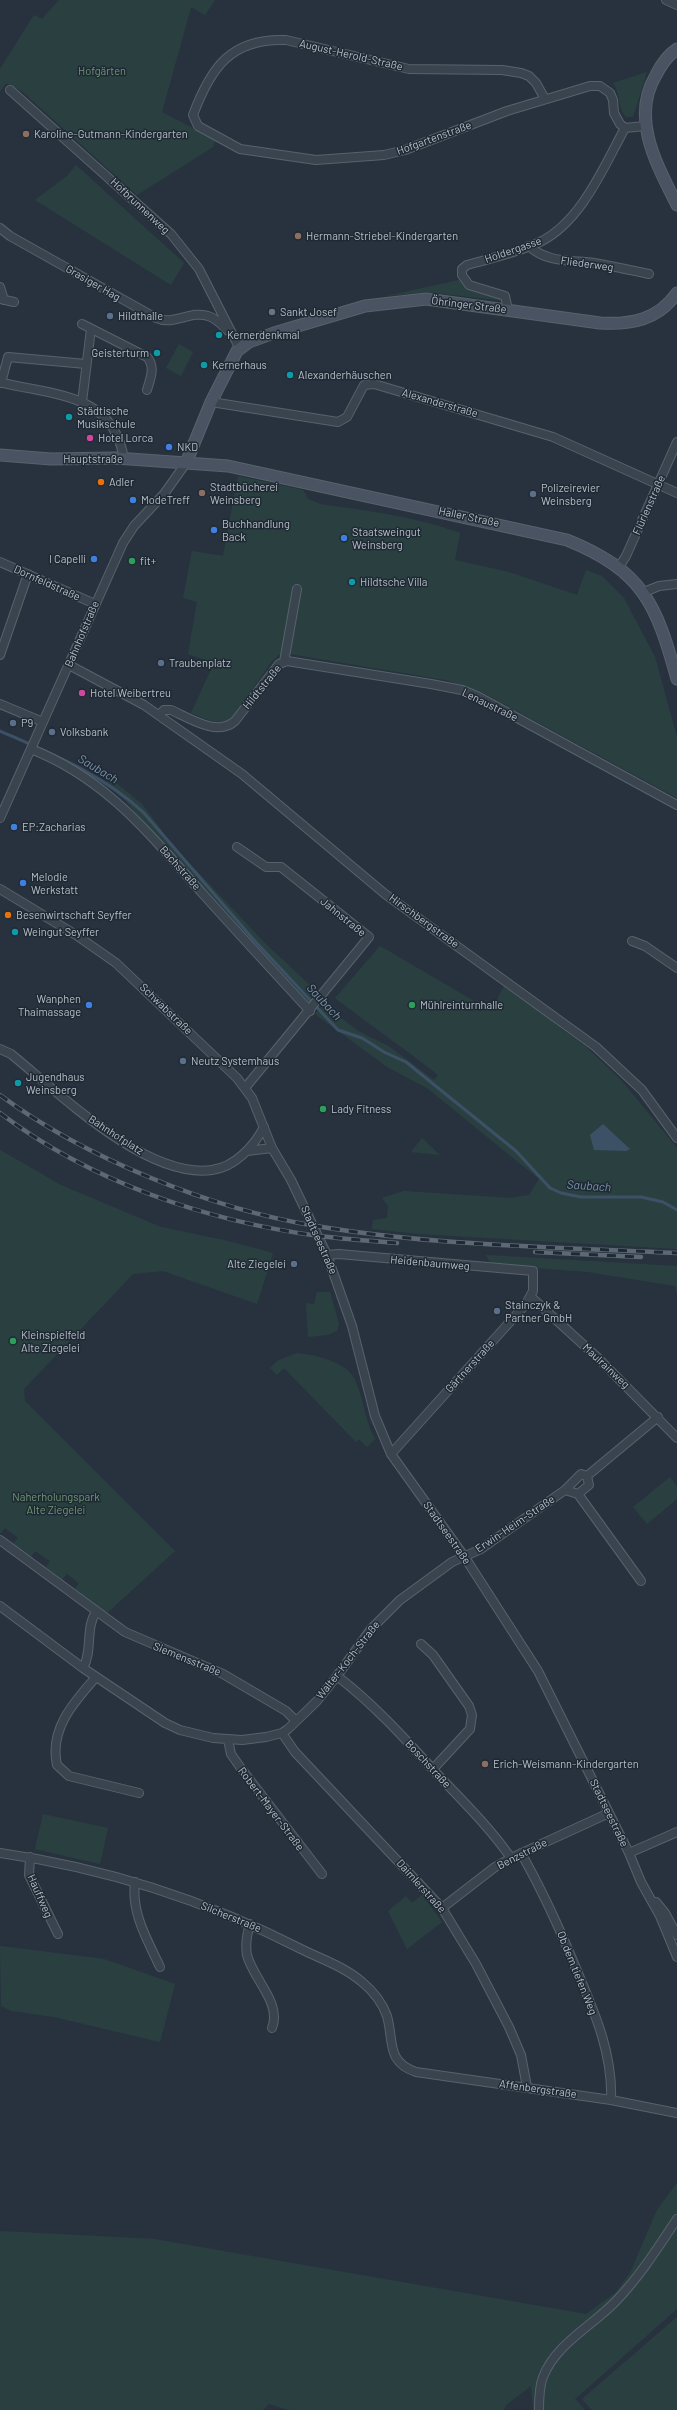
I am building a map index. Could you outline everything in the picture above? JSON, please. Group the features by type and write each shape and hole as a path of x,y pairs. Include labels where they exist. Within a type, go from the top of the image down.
{"street":[{"path":"666,0 677,5"},
{"name":"August-Herold-Straße","path":"198,126 193,115 214,70 233,52 247,45 267,39 286,40 409,69 502,70 521,73 529,76 536,83 545,99"},
{"path":"677,49 664,61 653,80 646,102 645,126 658,164 677,205"},
{"name":"Hofgartenstraße","path":"198,126 224,141 251,152 316,160 354,158 384,155 405,150 507,110 590,86 600,86 610,93 616,119 625,128"},
{"name":"Hofbrunnenweg","path":"10,90 170,234 199,269 239,347"},
{"path":"625,128 645,126"},
{"name":"Holdergasse","path":"508,310 504,296 468,285 462,275 462,269 467,265 529,246 557,231 572,218 625,128"},
{"name":"Grasiger Hag","path":"0,228 17,240 152,316 168,322 205,315 215,319 232,334"},
{"name":"Fliederweg","path":"529,246 543,256 552,259 593,263 649,274"},
{"path":"0,287 2,299 14,302"},
{"name":"Öhringer Straße","path":"239,347 249,342 309,321 384,303 434,300 600,323 629,323 643,320 655,314 665,307 677,292"},
{"path":"82,324 139,351 151,361 152,369 147,390"},
{"path":"82,402 91,329"},
{"path":"186,463 211,402 239,347"},
{"path":"86,364 8,357 0,383 82,402 93,408 111,423 117,432 124,459"},
{"name":"Alexanderstraße","path":"211,402 338,422 347,417 364,385 374,384 549,435 677,493"},
{"name":"Flürlenstraße","path":"619,567 677,442"},
{"name":"Hauptstraße","path":"0,455 51,459 124,459 186,463"},
{"name":"Haller Straße","path":"186,463 228,466 533,532 574,543 595,552 619,567 644,592 664,633 677,679"},
{"name":"Bahnhofstraße","path":"0,818 127,535 164,494 186,463"},
{"name":"Dornfeldstraße","path":"0,562 95,604"},
{"path":"0,655 28,574"},
{"path":"644,592 659,586 677,584"},
{"name":"Hildtstraße","path":"159,715 164,710 171,710 214,728 228,727 235,721 279,664 284,662 297,589"},
{"name":"Lenaustraße","path":"284,662 424,682 462,690 490,703 677,805"},
{"name":"Hirschbergstraße","path":"69,665 159,715 242,774 385,894 596,1047 642,1090 677,1138"},
{"path":"0,704 43,722"},
{"name":"Bachstraße","path":"31,749 88,779 115,800 314,1006"},
{"name":"Jahnstraße","path":"237,847 266,867 281,867 369,937 314,1006 245,1088"},
{"name":"Schwabstraße","path":"0,889 76,935 116,963 166,1009 245,1088 264,1127 272,1148 286,1172"},
{"path":"632,940 645,946 677,968"},
{"name":"Bahnhofplatz","path":"0,1049 11,1054 96,1123 122,1142 146,1155 174,1166 194,1170 212,1170 229,1164 247,1151 264,1127"},
{"name":"Bahnhofplatz","path":"247,1151 272,1148"},
{"name":"Stadtseestraße","path":"286,1172 327,1255 352,1326 375,1416 391,1454 464,1556 538,1671 609,1812 641,1882 660,1916 677,1957"},
{"name":"Heidenbaumweg","path":"327,1255 339,1254 532,1271 534,1283 531,1297"},
{"name":"Gärtnerstraße","path":"391,1454 531,1297"},
{"name":"Maulrainweg","path":"531,1297 598,1358 658,1417 677,1438"},
{"name":"Erwin-Heim-Straße","path":"587,1476 658,1417"},
{"name":"Erwin-Heim-Straße","path":"464,1556 481,1549 565,1490 566,1487 581,1474 587,1476"},
{"name":"Erwin-Heim-Straße","path":"565,1490 578,1494 588,1485 587,1476"},
{"path":"578,1494 641,1581"},
{"name":"Siemensstraße","path":"0,1540 96,1612 126,1632 149,1644 203,1664 224,1674 286,1711 296,1721"},
{"name":"Walter-Koch-Straße","path":"0,1606 83,1668 165,1723 197,1735 228,1740 266,1737 282,1733 296,1721 337,1676 371,1629 390,1609 429,1577 464,1556"},
{"path":"83,1668 87,1658 91,1623 96,1612"},
{"path":"421,1644 434,1655 469,1706 472,1715 470,1729 433,1769"},
{"name":"Boschstraße","path":"337,1676 355,1689 433,1769 493,1834 511,1858"},
{"path":"96,1677 65,1715 56,1746 57,1765 69,1776 140,1793"},
{"name":"Daimlerstraße","path":"282,1733 296,1752 442,1908 476,1964 509,2027 521,2055 527,2087"},
{"name":"Robert-Mayer-Straße","path":"228,1740 231,1754 240,1768 322,1874"},
{"name":"Benzstraße","path":"442,1908 495,1867 521,1853 609,1812"},
{"path":"629,1853 677,1832"},
{"name":"Silcherstraße","path":"0,1853 30,1857 135,1882 250,1924 341,1969 361,1981 375,1994 382,2004 387,2016 395,2056 400,2065"},
{"name":"Ob dem tiefen Weg","path":"521,1853 548,1904 591,2004 605,2046 610,2069 611,2100"},
{"name":"Hauffweg","path":"30,1857 29,1875 58,1934"},
{"path":"135,1882 133,1897 135,1909 160,1967"},
{"name":"Stadtseestraße","path":"641,1882 665,1913 677,1935"},
{"path":"250,1924 246,1948 248,1956 273,2009 275,2020 272,2028"},
{"name":"Affenbergstraße","path":"400,2065 416,2072 611,2100 677,2113"},
{"path":"539,2410 540,2389 543,2376 554,2359 573,2338 617,2300 677,2218"}],"green space":[{"name":"Hofgärten","path":"59,0 215,0 205,15 191,7 162,112 215,140 213,147 137,195 23,92 6,83 0,91 0,69 34,15 42,19"},
{"path":"647,72 633,117 626,117 621,109 617,91 613,83"},
{"path":"76,165 184,263 171,285 35,200 67,176"},
{"path":"459,280 466,287 502,297 504,301 428,292 386,296"},
{"path":"179,344 193,352 181,376 166,368"},
{"path":"238,476 303,490 308,499 320,504 408,518 443,527 460,533 455,560 509,572 577,595 586,570 602,576 624,598 655,657 677,737 677,798 480,691 445,680 290,654 279,655 272,661 232,718 216,722 191,713 214,663 188,654 197,602 183,598 192,551 223,556"},
{"path":"110,778 142,804 175,848 266,944 317,992 308,1002 142,821 125,800 105,784"},
{"path":"380,946 491,1011 505,984 557,1022 555,1024 586,1047 621,1080 677,1148 677,1249 419,1234 372,1229 373,1220 387,1218 388,1206 382,1198 404,1191 510,1198 529,1195 539,1179 427,1088 387,1067 315,1014 323,1004 358,1031 390,1047 434,1080 438,1075 335,998"},
{"path":"422,1138 440,1155 411,1152"},
{"name":"Naherholungspark Alte Ziegelei","path":"0,1150 61,1185 161,1227 224,1240 273,1253 257,1304 163,1271 133,1274 24,1389 25,1401 175,1551 107,1613 75,1589 79,1583 67,1574 62,1580 46,1567 50,1561 35,1551 31,1557 13,1544 18,1538 5,1528 0,1534"},
{"path":"486,1255 677,1266 677,1294 675,1286 588,1272 497,1265 489,1261"},
{"path":"317,1292 330,1292 339,1324 337,1331 328,1335 308,1337 306,1303 314,1304"},
{"path":"297,1353 312,1355 328,1360 344,1367 350,1372 360,1393 368,1424 375,1439 367,1447 359,1439 356,1442 284,1368 277,1375 270,1368 277,1361"},
{"path":"670,1477 677,1486 677,1499 647,1524 633,1507"},
{"path":"43,1814 108,1828 100,1864 35,1849"},
{"path":"422,1895 442,1922 407,1949 388,1911 406,1896 412,1903"},
{"path":"0,1946 104,1959 175,1984 160,2042 54,2017 12,2011 1,2006"},
{"path":"677,2183 677,2309 575,2399 585,2410 533,2410 531,2386 506,2405 504,2410 289,2410 269,2404 263,2410 0,2410 0,2231 154,2239 586,2314 615,2293 630,2273 657,2210"},
{"path":"677,2317 677,2410 592,2410 582,2399"}],"water":[{"path":"603,1124 630,1149 626,1151 594,1150 590,1135"}],"waterway":[{"name":"Saubach","path":"0,731 56,756 93,775 110,786 143,812 253,939 338,1030 362,1038 384,1052 406,1062 516,1151 550,1188 561,1193 581,1197 641,1197 663,1202 677,1210"}],"railway":[{"path":"0,1095 70,1140 150,1178 192,1194 276,1218 361,1233 451,1242 677,1253"},
{"path":"0,1113 35,1137 72,1159 151,1195 192,1209 234,1220 319,1236 397,1243"},
{"path":"535,1252 641,1257"}],"place":[{"name":"Karoline-Gutmann-Kindergarten","path":"26,134"},
{"name":"Hermann-Striebel-Kindergarten","path":"298,236"},
{"name":"Sankt Josef","path":"272,312"},
{"name":"Hildthalle","path":"110,316"},
{"name":"Kernerdenkmal","path":"219,335"},
{"name":"Geisterturm","path":"157,353"},
{"name":"Kernerhaus","path":"204,365"},
{"name":"Alexanderhäuschen","path":"290,375"},
{"name":"Städtische Musikschule","path":"69,417"},
{"name":"Hotel Lorca","path":"90,438"},
{"name":"NKD","path":"169,447"},
{"name":"Adler","path":"101,482"},
{"name":"Stadtbücherei Weinsberg","path":"202,493"},
{"name":"Polizeirevier Weinsberg","path":"533,494"},
{"name":"ModeTreff","path":"133,500"},
{"name":"Buchhandlung Back","path":"214,530"},
{"name":"Staatsweingut Weinsberg","path":"344,538"},
{"name":"I Capelli","path":"94,559"},
{"name":"fit+","path":"132,561"},
{"name":"Hildtsche Villa","path":"352,582"},
{"name":"Traubenplatz","path":"161,663"},
{"name":"Hotel Weibertreu","path":"82,693"},
{"name":"P9","path":"13,723"},
{"name":"Volksbank","path":"52,732"},
{"name":"EP:Zacharias","path":"14,827"},
{"name":"Melodie Werkstatt","path":"23,883"},
{"name":"Besenwirtschaft Seyffer","path":"8,915"},
{"name":"Weingut Seyffer","path":"15,932"},
{"name":"Wanphen Thaimassage","path":"89,1005"},
{"name":"Mühlreinturnhalle","path":"412,1005"},
{"name":"Neutz Systemhaus","path":"183,1061"},
{"name":"Jugendhaus Weinsberg","path":"18,1083"},
{"name":"Lady Fitness","path":"323,1109"},
{"name":"Alte Ziegelei","path":"294,1264"},
{"name":"Stainczyk & Partner GmbH","path":"497,1311"},
{"name":"Kleinspielfeld Alte Ziegelei","path":"13,1341"},
{"name":"Erich-Weismann-Kindergarten","path":"485,1764"}]}
